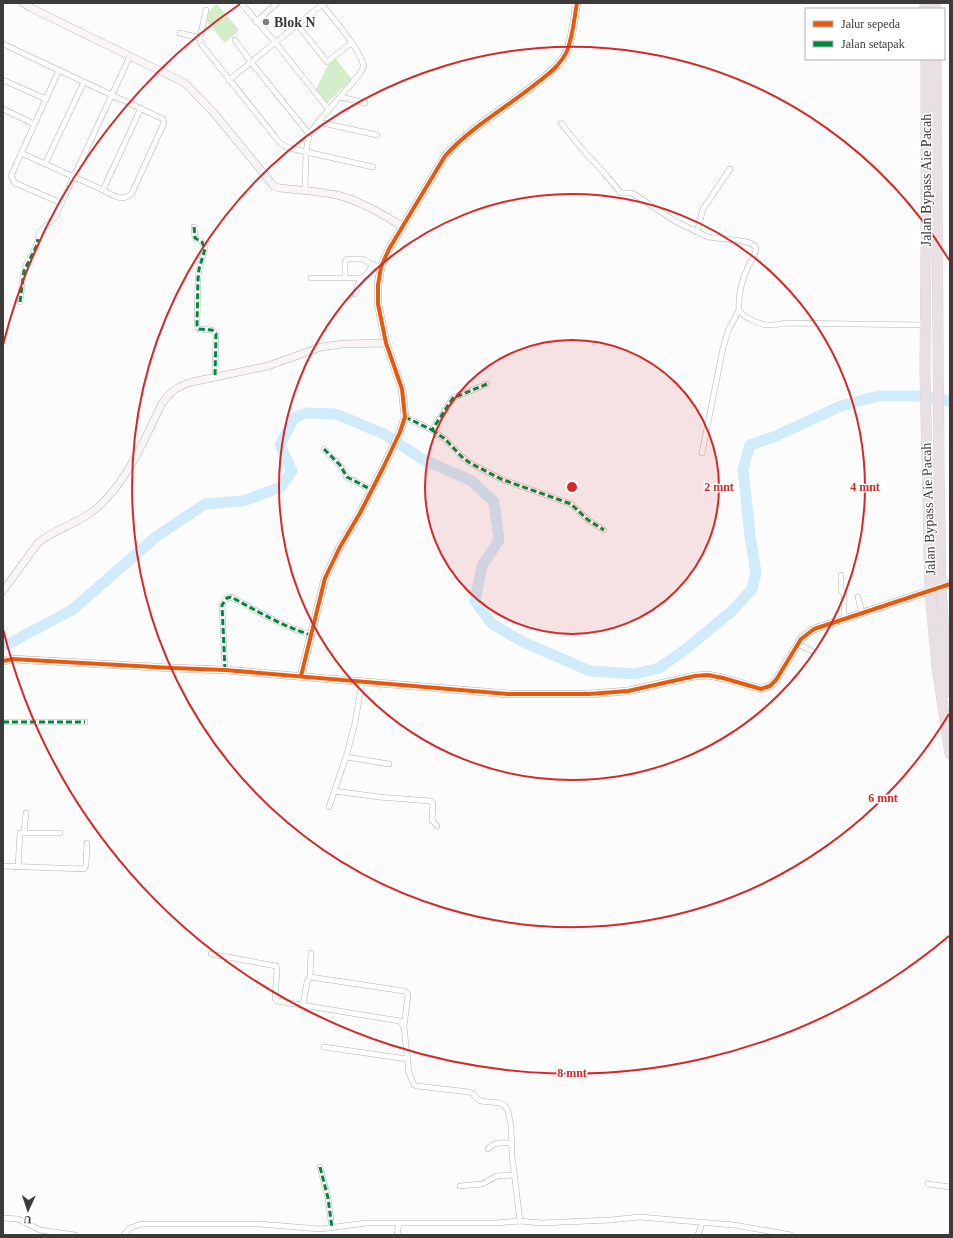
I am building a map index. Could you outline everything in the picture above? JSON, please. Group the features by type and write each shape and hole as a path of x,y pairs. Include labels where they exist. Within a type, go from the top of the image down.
{"highway":[{"name":"Jalan Bypass Aie Pacah","path":"926,60 925,430 930,591 937,667 950,754"},
{"name":"Jalan Bypass Aie Pacah","path":"936,60 939,429 946,586 946,664 950,692"}],"street":[{"path":"23,3 178,78 193,90 214,113 273,185 279,188 305,190 338,196 354,201 382,214 403,227"},
{"path":"241,3 275,42 329,110"},
{"path":"256,22 277,3"},
{"path":"301,676 325,578 340,547 384,468 405,417 402,389 386,343 378,295 381,267 389,250 445,156 470,132 529,89 561,61 570,42 577,3"},
{"path":"229,80 323,4 351,43 361,58 364,66 359,75 309,134 306,152 305,190"},
{"path":"206,10 200,38 205,50 280,143 289,148 373,167"},
{"path":"297,24 327,62 351,43"},
{"path":"180,33 200,38"},
{"path":"235,40 309,134"},
{"path":"3,44 162,118 164,123 132,194 123,199 21,153"},
{"path":"20,302 23,276 26,265 36,247 40,232 55,217 130,56"},
{"path":"59,70 11,173 11,176 12,181 61,204"},
{"path":"3,80 46,99"},
{"path":"45,164 84,82"},
{"path":"341,97 365,103"},
{"path":"104,190 141,108"},
{"path":"3,109 34,124"},
{"path":"318,122 377,135"},
{"path":"561,123 580,148 621,193 632,193 669,218 697,232 715,239 750,243 756,247 757,251 743,279 739,310 728,331 723,348 702,454"},
{"path":"697,232 703,209 715,189 730,169"},
{"path":"194,227 196,238 204,245 205,249 199,269 197,325 199,329 212,330 216,334 215,378"},
{"path":"345,277 347,259 363,259 381,267"},
{"path":"311,278 360,278 366,275 373,264"},
{"path":"355,294 360,278"},
{"path":"739,310 744,315 759,323 771,326 785,323 925,325"},
{"path":"3,591 38,543 45,537 90,514 106,499 135,457 166,397 181,385 268,366 321,347 386,343"},
{"path":"432,430 453,398 487,384"},
{"path":"405,417 432,430 445,439 462,457 470,463 501,479 571,504 588,520 604,530"},
{"path":"324,449 340,465 347,477 372,490"},
{"path":"842,576 841,590 844,594 844,619"},
{"path":"3,661 13,659 225,670 508,694 589,694 628,691 695,676 708,675 761,689 770,686 776,680 801,639 814,629 946,586"},
{"path":"225,670 222,605 227,598 232,597 297,631 311,635"},
{"path":"858,597 862,613"},
{"path":"798,644 812,650"},
{"path":"329,807 346,758 355,723 362,682"},
{"path":"3,722 85,722"},
{"path":"346,758 390,764"},
{"path":"334,791 379,797 431,801 433,804 432,820 437,826"},
{"path":"24,832 26,813"},
{"path":"18,867 19,836 21,832 60,833"},
{"path":"3,866 84,869 86,865 87,843"},
{"path":"303,1005 307,982 310,977 311,953"},
{"path":"211,954 276,966 275,998 277,1000 400,1021 404,1027"},
{"path":"310,977 406,992 408,996 404,1027 407,1059 411,1080 414,1085 469,1092 480,1101 500,1103 505,1106 508,1111 511,1126 514,1175 520,1221"},
{"path":"324,1047 407,1059"},
{"path":"488,1149 492,1144 512,1143"},
{"path":"320,1167 328,1198 332,1228"},
{"path":"460,1186 482,1184 497,1176 514,1175"},
{"path":"928,1184 950,1187"},
{"path":"124,1235 130,1228 141,1224 275,1224 320,1229 367,1223 541,1222 611,1220 638,1217 734,1225 791,1235"},
{"path":"3,1218 18,1219 40,1230 75,1235"},
{"path":"698,1235 702,1222"},
{"path":"397,1235 399,1224"}],"green space":[{"path":"216,3 239,30 225,43 207,22 209,12"},
{"path":"334,57 352,79 326,104 315,91 330,61"}],"waterway":[{"path":"3,646 72,610 157,536 205,504 243,501 281,487 292,471 280,445 294,418 306,413 336,414 384,434 422,459 472,481 494,502 499,540 482,566 475,601 492,624 523,642 590,671 635,674 659,668 686,649 732,611 752,589 756,573 750,536 743,469 750,445 776,436 841,406 878,396 919,396 950,401"}],"marked path":[{"path":"194,227 195,238 202,242 205,249 199,269 197,325 199,329 212,330 216,334 215,378"},
{"path":"20,302 24,271 36,247 38,239"},
{"path":"405,417 432,430 453,398 487,384"},
{"path":"432,430 445,439 462,457 470,463 501,479 571,504 588,520 604,530"},
{"path":"324,449 340,465 347,477 372,490"},
{"path":"225,670 222,605 227,598 231,597 280,623 311,635"},
{"path":"3,722 85,722"},
{"path":"320,1167 328,1198 332,1228"}],"cycle path":[{"path":"301,676 325,578 383,468 400,432 405,417 402,389 386,343 378,304 378,285 381,267 389,249 445,156 465,136 543,78 561,61 569,45 577,3"},
{"path":"3,661 13,659 225,670 508,694 589,694 628,691 695,676 708,675 761,689 770,686 776,680 801,639 814,629 950,584"}],"place":[{"name":"Blok N","path":"266,22"}]}
